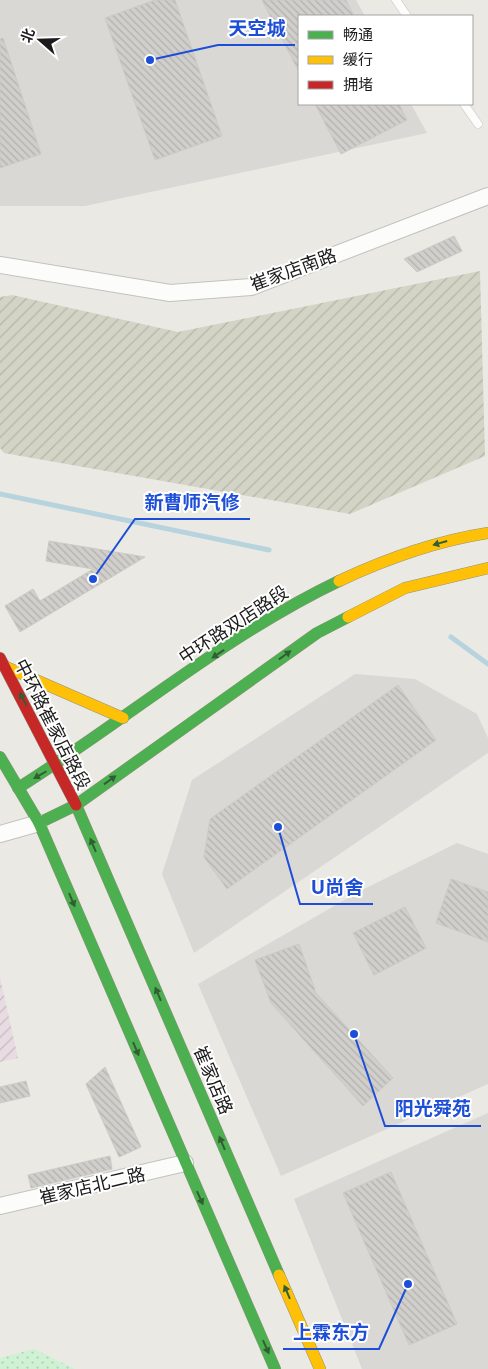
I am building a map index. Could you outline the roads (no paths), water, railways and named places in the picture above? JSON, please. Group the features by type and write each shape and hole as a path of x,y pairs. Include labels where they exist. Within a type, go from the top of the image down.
{"main road":[{"path":"468,536 488,519"},
{"name":"中环路双店路段","path":"18,788 57,765 278,614 368,566 468,536 488,534"},
{"path":"39,823 76,805 316,632 405,588 488,568"},
{"path":"3,663 124,718"},
{"name":"中环路崔家店路段","path":"3,663 76,805"},
{"path":"0,757 39,823 275,1369"},
{"name":"崔家店路","path":"76,805 320,1369"}],"street":[{"name":"崔家店南路","path":"0,264 170,293 251,287 488,196"},
{"path":"0,834 39,823"},
{"name":"崔家店北二路","path":"0,1206 185,1163"}],"lane":[{"path":"396,0 405,15"},
{"path":"465,105 478,124"}],"waterway":[{"path":"0,494 269,550"},
{"path":"451,637 488,664"}],"place":[{"name":"天空城","path":"150,60"},
{"name":"新曹师汽修","path":"93,579"},
{"name":"U尚舍","path":"278,827"},
{"name":"阳光舜苑","path":"354,1034"},
{"name":"上霖东方","path":"408,1284"}]}
